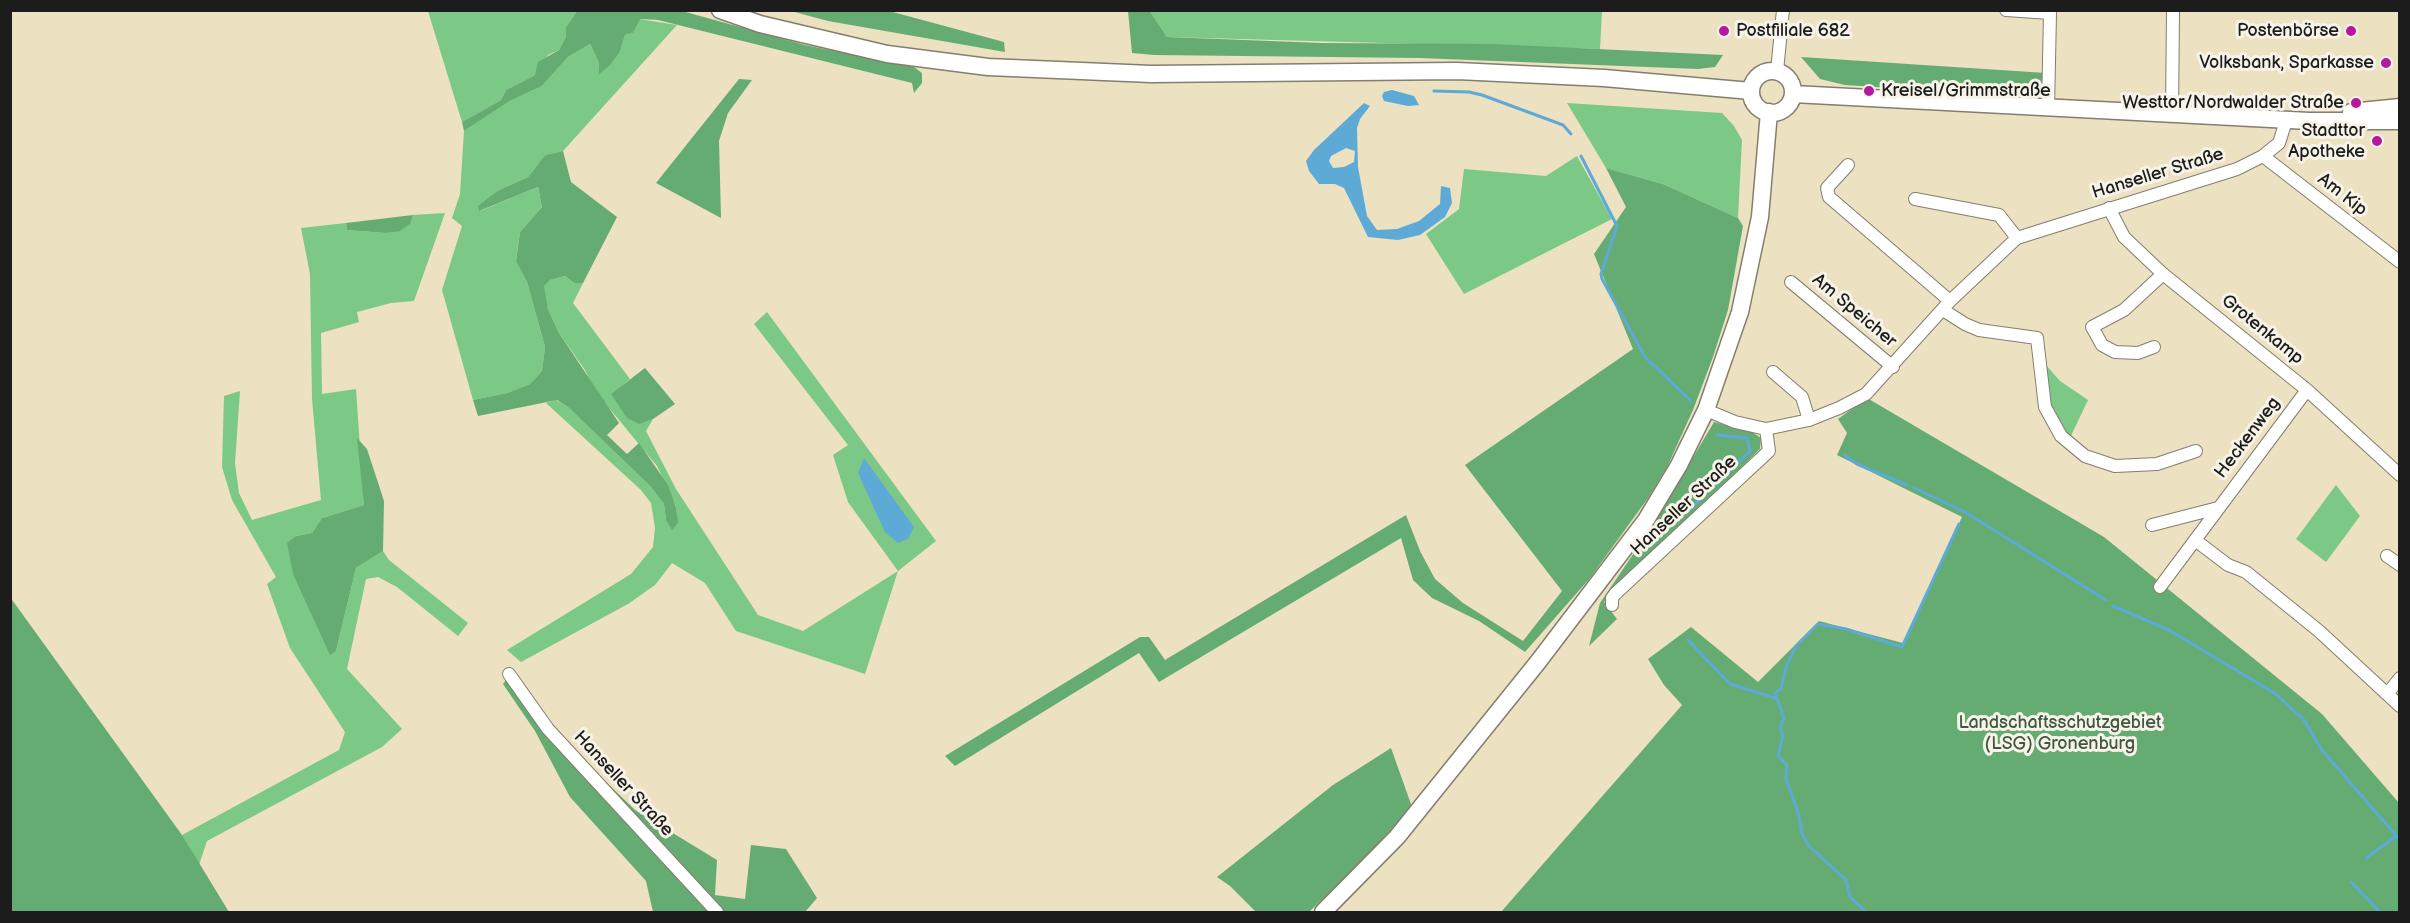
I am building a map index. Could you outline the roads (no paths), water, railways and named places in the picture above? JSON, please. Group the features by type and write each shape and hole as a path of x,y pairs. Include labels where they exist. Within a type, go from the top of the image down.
{"main road":[{"path":"720,10 760,24 887,54 988,68 1152,74 1468,72 1605,78 1751,91"},
{"path":"1777,71 1790,80 1793,94 1787,107 1769,112 1758,107 1751,91 1758,77 1763,73 1777,71"},
{"path":"1793,94 2048,109 2287,118 2309,121 2400,121"},
{"path":"2287,118 2400,107"},
{"path":"1323,912 1371,865 1416,815 1596,589 1663,493 1706,410 1740,312 1757,242 1769,112"}],"street":[{"path":"1777,71 1783,10"},
{"path":"2006,10 2049,13 2048,109"},
{"path":"2172,114 2173,10"},
{"name":"Hanseller Straße","path":"1706,410 1735,422 1766,429 1809,420 1866,394 1893,367 1946,306 2017,238 2237,169 2263,156 2279,143 2287,118"},
{"name":"Am Kip","path":"2263,156 2400,262"},
{"path":"1848,165 1827,188 1828,198 1965,324 1979,330 2037,338 2045,408 2061,436 2085,456 2115,466 2157,464 2196,451"},
{"path":"1915,199 1999,215 2017,238"},
{"name":"Grotenkamp","path":"2109,208 2124,237 2163,274 2307,390 2400,475"},
{"path":"2154,347 2138,353 2115,352 2102,345 2092,327 2124,310 2163,274"},
{"name":"Am Speicher","path":"1791,282 1893,367"},
{"path":"1773,372 1802,397 1809,420"},
{"name":"Heckenweg","path":"2160,587 2307,390"},
{"name":"Hanseller Straße","path":"1612,605 1612,597 1769,451 1766,429"},
{"path":"2152,525 2218,508"},
{"path":"2194,540 2228,565 2246,572 2319,630 2400,706"},
{"path":"2387,556 2400,566"},
{"name":"Hanseller Straße","path":"509,674 548,729 717,912"},
{"path":"2388,693 2400,678"}],"water":[{"path":"1392,90 1414,96 1419,105 1408,106 1384,101 1382,96 1384,92"},
{"path":"1364,103 1370,106 1360,119 1357,128 1358,167 1367,216 1377,230 1397,229 1419,221 1440,204 1441,186 1450,188 1452,203 1445,217 1420,235 1398,240 1368,237 1344,188 1335,184 1319,184 1309,171 1306,161 1314,150","holes":["1346,148 1355,151 1354,162 1344,167 1333,168 1329,161 1331,156"]},
{"path":"864,458 914,527 908,539 898,543 885,532 858,473"}],"waterway":[{"path":"1434,91 1469,92 1482,95 1563,125 1571,134"},
{"path":"1581,156 1617,226 1601,274 1602,279 1645,357 1691,401"},
{"path":"1690,509 1750,451 1747,438 1717,435"},
{"path":"1845,455 1857,464 1907,485"},
{"path":"1914,488 1965,512 2106,600"},
{"path":"1866,912 1850,897 1846,880 1809,846 1802,834 1799,815 1786,779 1787,765 1778,756 1783,735 1780,728 1784,718 1775,693 1781,689 1786,667 1796,646 1818,624 1846,629 1902,647 1959,524"},
{"path":"2113,606 2169,630 2276,694 2304,720 2321,749 2400,840"},
{"path":"1688,640 1730,684 1775,698"},
{"path":"2366,858 2395,837"},
{"path":"2351,882 2380,912"}],"place":[{"name":"Postfiliale 682","path":"1724,31"},
{"name":"Postenbörse","path":"2351,31"},
{"name":"Volksbank, Sparkasse","path":"2386,63"},
{"name":"Kreisel/Grimmstraße","path":"1869,91"},
{"name":"Westtor/Nordwalder Straße","path":"2356,103"},
{"name":"Stadttor Apotheke","path":"2377,141"}],"park label":[{"name":"Landschaftsschutzgebiet (LSG) Gronenburg","path":"2060,733"}]}
